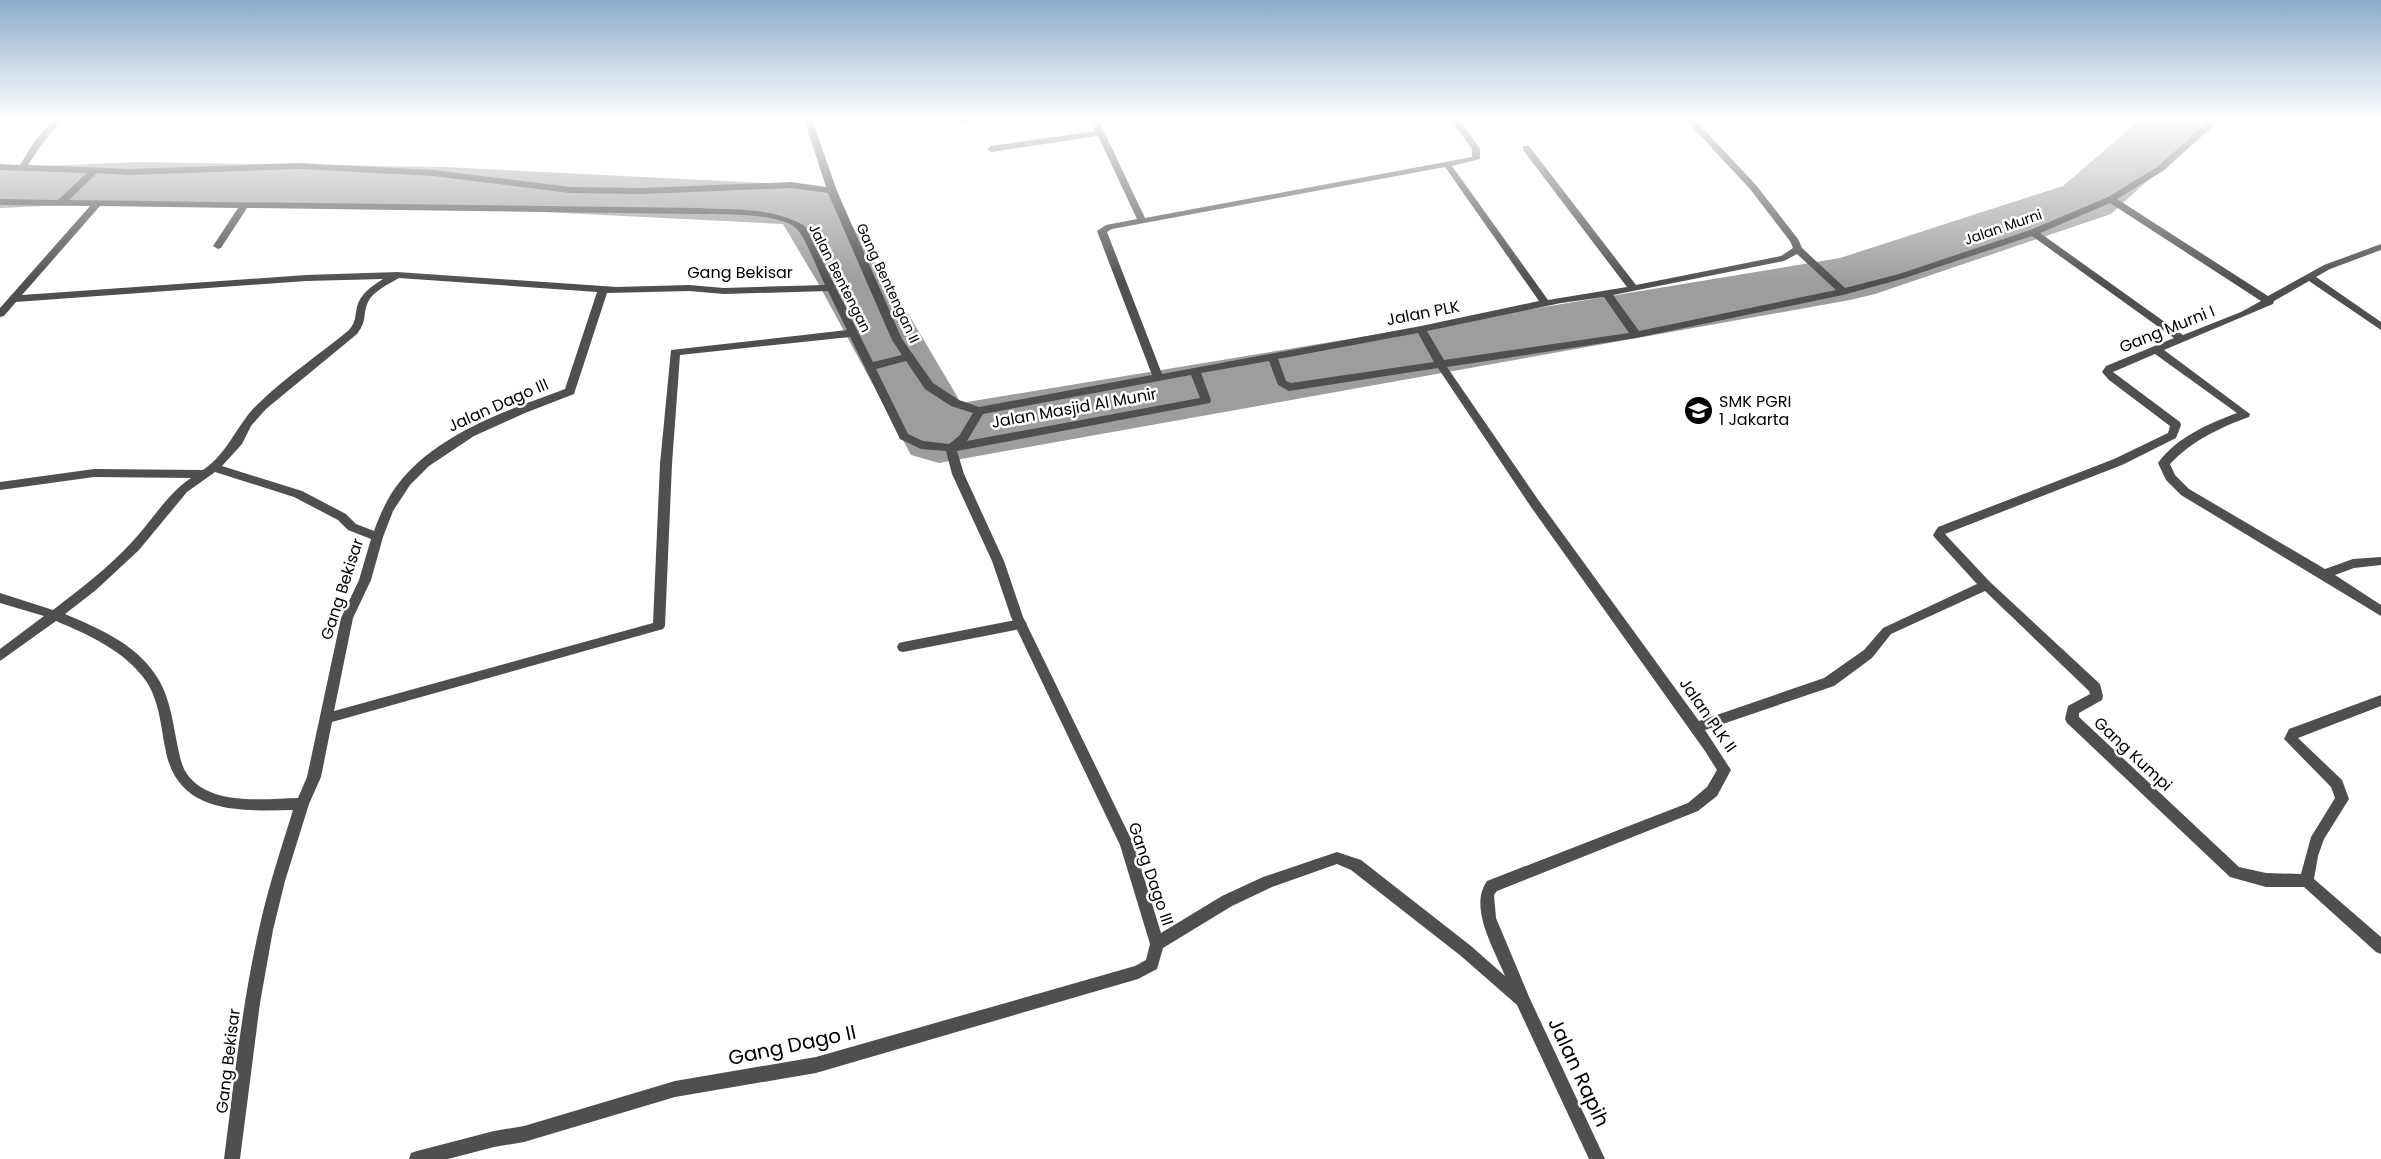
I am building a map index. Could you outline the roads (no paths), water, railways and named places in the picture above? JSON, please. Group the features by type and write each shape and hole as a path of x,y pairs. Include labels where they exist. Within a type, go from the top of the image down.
{"street":[{"path":"62,202 93,173"},
{"path":"434,173 570,190 652,191 791,185 832,191"},
{"name":"Gang Bentengan II","path":"826,173 864,268 905,357"},
{"path":"1119,173 1142,220"},
{"path":"1158,377 1102,231 1109,227 1142,220 1408,173"},
{"path":"1453,173 1545,303"},
{"path":"1545,173 1634,289"},
{"path":"1740,173 1795,241 1802,253 1843,292"},
{"name":"Jalan Murni","path":"1843,292 1902,276 2033,232 2111,199 2153,173"},
{"path":"2111,199 2270,302"},
{"name":"Jalan Bentengan","path":"0,202 767,214 786,219 802,228 904,436 921,445 957,443"},
{"path":"0,314 97,204"},
{"path":"218,246 244,206"},
{"path":"2033,232 2182,339"},
{"name":"Gang Murni I","path":"1986,585 1939,536 1942,530 2118,462 2172,435 2177,428 2108,372 2110,368 2270,302 2327,267 2381,247"},
{"name":"Jalan PLK","path":"978,413 1158,377 1424,334 1545,303 1608,296 1802,253"},
{"path":"0,656 116,566 142,540 183,489 214,468 238,441 255,413 352,332 363,316 364,300 397,276"},
{"name":"Gang Bekisar","path":"13,299 306,278 397,276 603,289 689,288 724,291 832,288"},
{"path":"2309,277 2381,327"},
{"name":"Jalan Dago III","path":"377,537 392,501 408,482 443,449 515,413 570,391 603,289"},
{"path":"1273,358 1286,385 1634,332 1843,292"},
{"path":"1608,296 1634,332"},
{"path":"328,718 659,626 666,464 675,352 853,333"},
{"path":"1424,334 1440,362"},
{"path":"2156,349 2245,414 2197,434 2176,450 2164,463 2170,477 2185,492 2324,574 2381,611"},
{"path":"871,367 905,357 929,386 978,413 957,443"},
{"name":"Jalan PLK II","path":"1440,362 1535,504 1724,770 1719,784 1710,796 1693,807 1492,886 1487,893 1489,918 1524,1002"},
{"name":"Jalan Masjid Al Munir","path":"957,443 1204,398 1194,372"},
{"name":"Gang Dago III","path":"957,443 958,474 998,561 1021,624 1045,679 1127,845 1157,944 1227,901 1268,882 1336,858 1356,865 1466,951 1524,1002"},
{"name":"Gang Bekisar","path":"214,468 298,494 342,517 351,527 377,537 365,579 347,618 313,783 302,804 278,881 264,940 252,1002 232,1159"},
{"path":"0,486 94,473 203,474"},
{"path":"2324,574 2347,566 2381,561"},
{"path":"1696,728 1829,682 1868,654 1887,631 1986,585"},
{"name":"Gang Kumpi","path":"1986,585 2095,688 2097,696 2073,710 2072,719 2235,872 2266,880 2307,881"},
{"path":"0,598 55,614 89,629 131,657 150,676 161,698 175,765 181,775 198,792 212,800 230,805 302,804"},
{"path":"903,647 1021,624"},
{"path":"2381,700 2294,733 2291,739 2337,784 2342,799 2317,835 2310,853 2307,881 2381,947"},
{"name":"Gang Dago II","path":"417,1159 494,1139 524,1134 675,1089 816,1065 893,1044 1138,972 1152,964 1157,944"},
{"name":"Jalan Rapih","path":"1524,1002 1597,1159"}],"waterway":[{"path":"0,188 138,182 445,187 805,205 854,283 939,435 1850,278 2087,200 2118,173"}],"place":[{"name":"SMK PGRI 1 Jakarta","path":"1698,410"}]}
